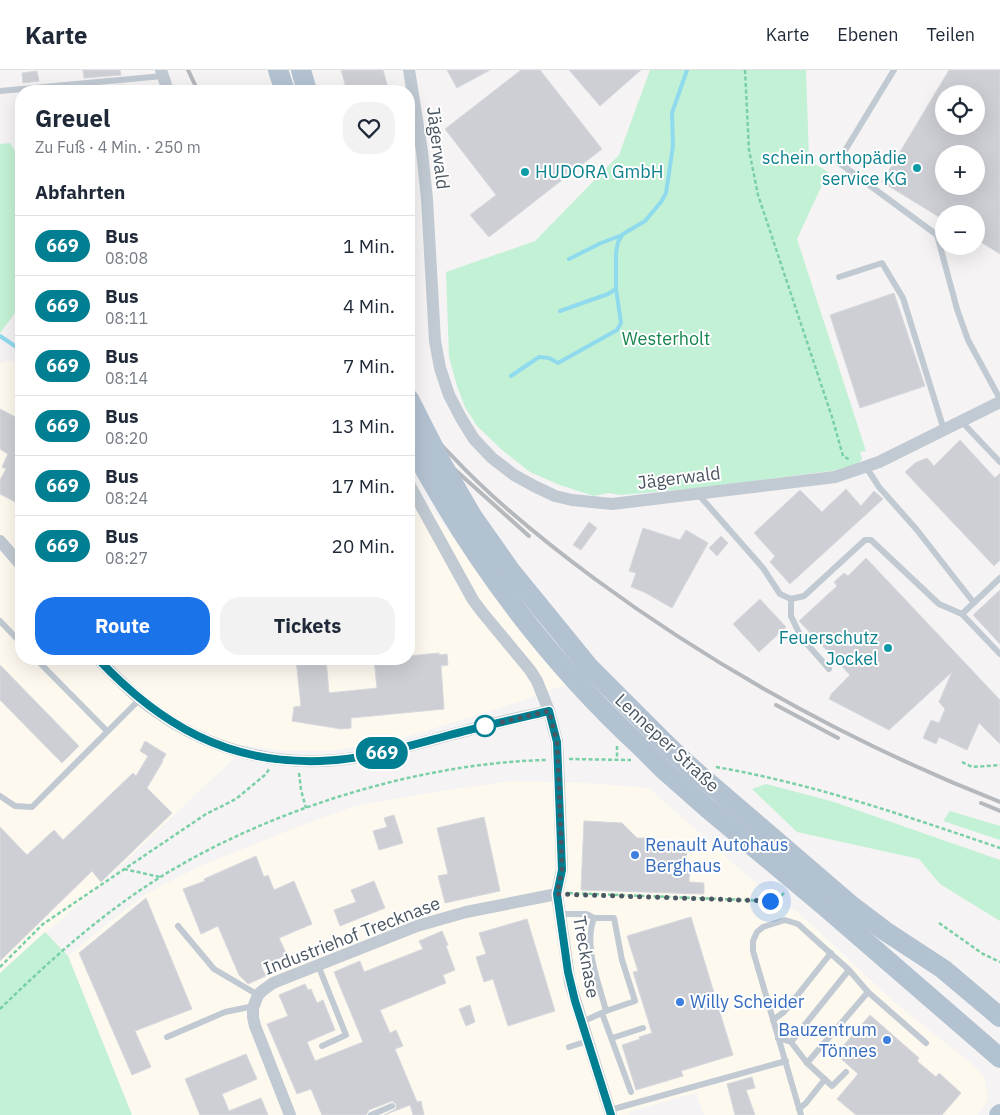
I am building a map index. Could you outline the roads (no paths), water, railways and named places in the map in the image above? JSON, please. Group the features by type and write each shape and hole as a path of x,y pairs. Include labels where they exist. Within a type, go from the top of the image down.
{"main road":[{"path":"278,70 283,85"},
{"path":"301,70 305,85"},
{"name":"Lenneper Straße","path":"415,411 442,464 466,522 502,591 546,648 601,708 638,754 663,769 1000,1058"},
{"name":"Lenneper Straße","path":"415,449 466,522 510,570 589,667 672,750 706,770 852,906 880,928 943,969 1000,1018"},
{"path":"947,1012 954,1032 984,1056 1000,1075"}],"street":[{"name":"Jägerwald","path":"409,70 411,85"},
{"path":"162,73 166,85"},
{"name":"Jägerwald","path":"415,107 426,189 435,341 440,368 449,395 460,418 474,439 492,458 514,475 555,496 572,500 612,504 827,478 864,468 962,422 1000,401"},
{"name":"Trecknase","path":"415,497 473,600 530,670 540,688 549,711 557,742 559,783 562,870 557,894 570,982 611,1112"},
{"path":"0,542 15,558"},
{"path":"104,665 140,699 174,724 214,743 241,752 274,759 322,761 374,755 549,711"},
{"name":"Industriehof Trecknase","path":"256,1001 262,990 273,983 411,928 443,918 507,903 557,894"},
{"path":"256,1001 255,1026 290,1115"}],"lane":[{"path":"894,70 838,162 937,235 957,309 968,340 1000,401"},
{"path":"48,85 162,73"},
{"path":"0,90 15,88"},
{"path":"839,277 882,263 903,298 944,430"},
{"path":"962,422 1000,462"},
{"path":"864,468 878,487 917,530 974,603"},
{"path":"698,494 757,561 780,594 791,599 804,596 865,540 871,540 939,604 962,614 1000,654"},
{"path":"962,614 1000,578"},
{"path":"791,599 791,616 801,637 829,669"},
{"path":"0,621 15,637"},
{"path":"42,665 107,731"},
{"path":"0,796 15,806 32,807 140,699"},
{"path":"560,914 587,914 594,918 614,918 622,960 635,1001 582,1022"},
{"path":"594,918 591,925 592,956 604,1012 631,1092"},
{"path":"800,1112 753,951 753,941 756,932 763,927 785,920 794,921 807,930 849,970 868,992 926,1042"},
{"path":"178,926 214,969 256,1001"},
{"path":"773,1020 784,1012 831,953"},
{"path":"318,965 346,1035 322,1046"},
{"path":"792,1042 849,970"},
{"path":"807,1063 868,992"},
{"path":"167,1037 256,1001"},
{"path":"612,1038 643,1028"},
{"path":"778,1038 792,1042 807,1063 832,1086 846,1072"},
{"path":"569,1047 588,1041"},
{"path":"611,1112 786,1061"},
{"path":"800,1112 825,1079"},
{"path":"371,1115 392,1106"}],"waterway":[{"path":"511,376 539,357 549,358 558,363 617,330 621,323 616,289 616,253 618,242 623,234 645,221 666,193 673,146 672,113 687,70"},
{"path":"569,259 622,235"},
{"path":"560,311 608,294 616,289"},
{"path":"0,336 15,346"}],"railway":[{"path":"188,70 195,85"},
{"path":"415,416 468,473 521,521 642,613 691,645 790,704 894,756 1000,802"},
{"path":"415,428 443,459 529,536"},
{"path":"776,705 838,738"},
{"path":"981,803 1000,811"}],"place":[{"name":"schein orthopädie service KG","path":"917,168"},
{"name":"HUDORA GmbH","path":"525,172"},
{"name":"Feuerschutz Jockel","path":"888,648"},
{"name":"Renault Autohaus Berghaus","path":"635,855"},
{"name":"Willy Scheider","path":"680,1002"},
{"name":"Bauzentrum Tönnes","path":"887,1040"}],"park label":[{"name":"Westerholt","path":"666,339"}]}
